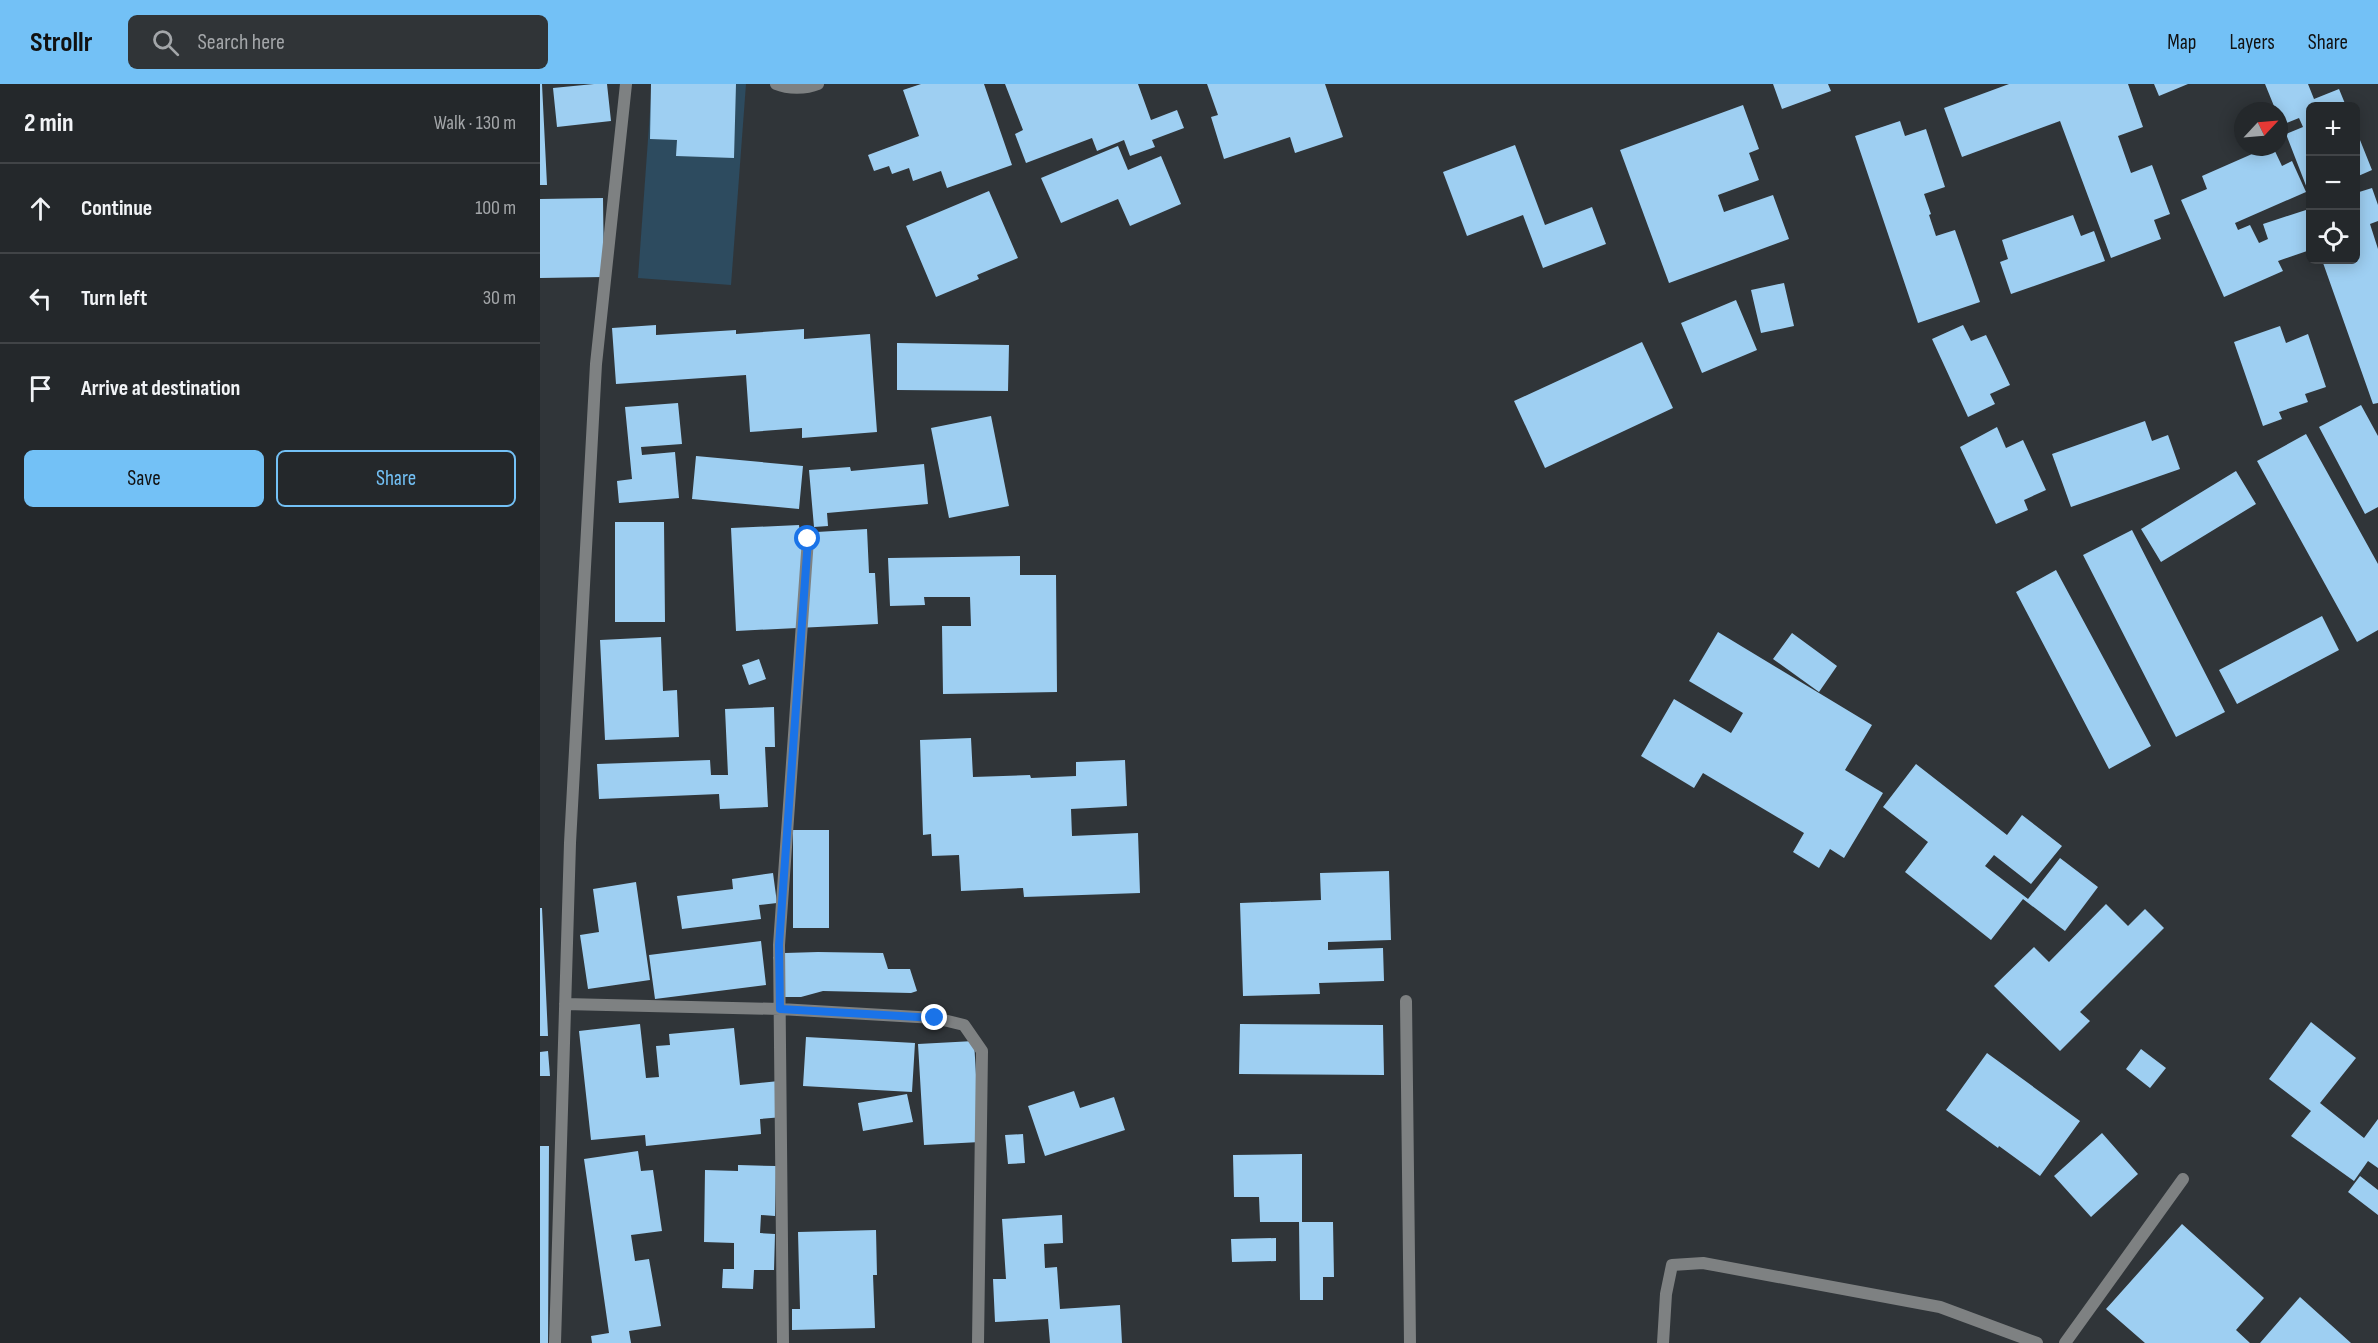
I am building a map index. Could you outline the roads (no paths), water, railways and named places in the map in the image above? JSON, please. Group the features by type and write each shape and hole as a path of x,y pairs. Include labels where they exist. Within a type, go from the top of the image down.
{"street":[{"path":"555,1343 570,843 596,364 626,84"},
{"path":"776,84 782,87 810,87 818,84"},
{"path":"783,1343 779,945 808,539"},
{"path":"1406,1001 1410,1343"},
{"path":"565,1004 780,1009 935,1018 964,1025 982,1051 978,1343"},
{"path":"2065,1343 2183,1179"},
{"path":"1663,1343 1666,1294 1672,1265 1703,1263 1940,1307 2037,1343"}]}
